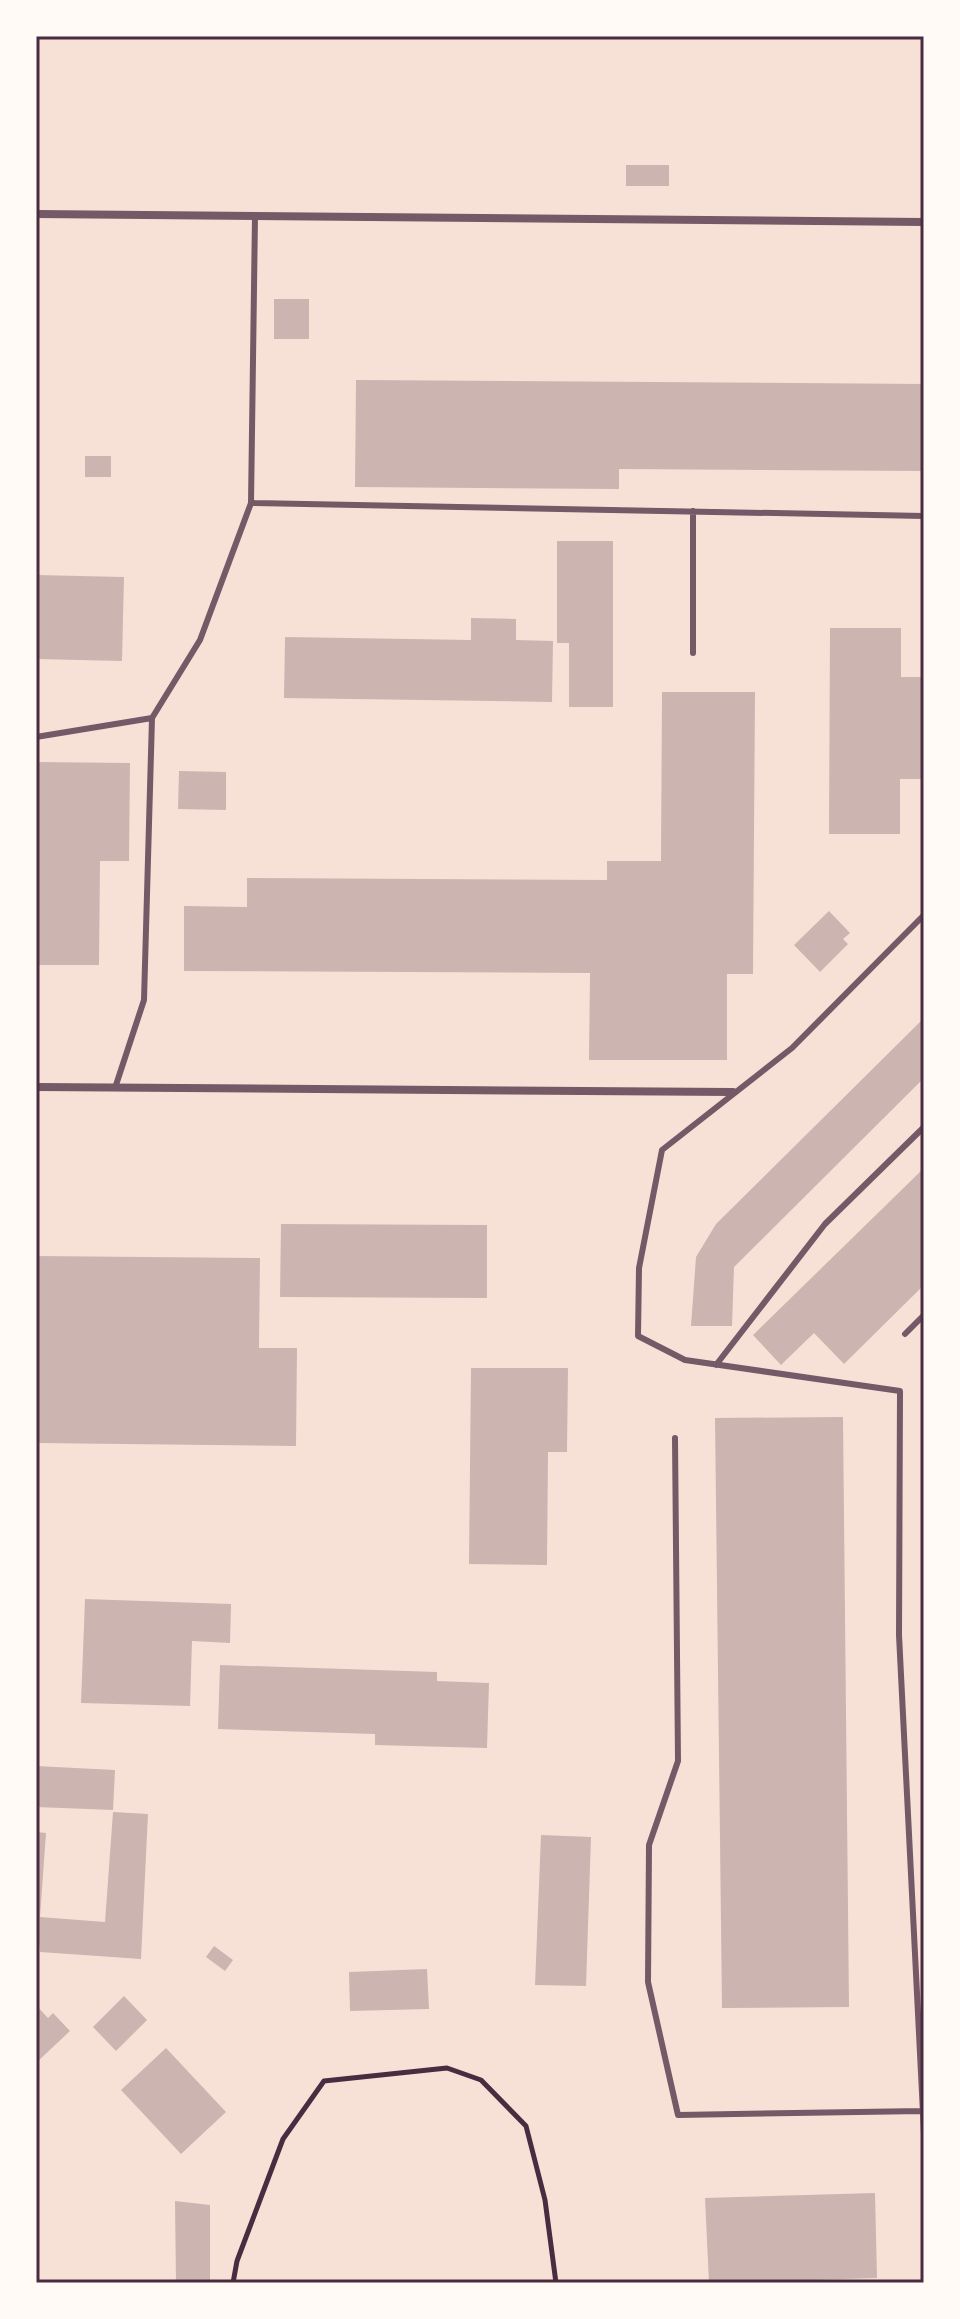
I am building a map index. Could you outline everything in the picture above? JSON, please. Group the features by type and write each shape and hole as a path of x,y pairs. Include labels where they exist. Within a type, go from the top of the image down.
{"street":[{"path":"36,214 924,222"},
{"path":"36,1087 733,1092"}],"lane":[{"path":"115,1088 144,1000 152,718 200,640 251,503 255,216"},
{"path":"251,503 924,516"},
{"path":"693,511 693,653"},
{"path":"36,737 152,718"},
{"path":"924,915 792,1048 662,1150 639,1268 638,1336 685,1360 900,1391 899,1635 924,2133"},
{"path":"716,1365 825,1224 924,1127"},
{"path":"905,1334 924,1315"},
{"path":"675,1438 678,1761 649,1845 648,1982 678,2115 922,2111"}],"path":[{"path":"233,2283 237,2261 283,2139 324,2081 447,2068 481,2080 526,2126 545,2200 556,2283"}],"building":[{"path":"626,165 669,165 669,186 626,186"},
{"path":"274,299 309,299 309,339 274,339"},
{"path":"356,380 924,384 924,471 619,469 619,489 355,487"},
{"path":"85,456 111,456 111,477 85,477"},
{"path":"557,541 613,541 613,707 569,707 569,643 557,643"},
{"path":"36,575 124,577 122,661 36,659"},
{"path":"471,618 516,619 516,640 553,641 552,702 284,698 285,637 471,640"},
{"path":"830,628 901,628 901,677 924,677 924,779 900,779 900,834 829,834"},
{"path":"662,692 755,692 753,974 727,974 727,1060 589,1060 590,973 184,971 184,906 247,907 247,878 607,880 607,861 661,861"},
{"path":"36,762 130,763 129,861 100,861 99,965 36,965"},
{"path":"179,771 226,772 226,810 178,809"},
{"path":"829,911 850,933 843,939 848,944 820,972 794,945"},
{"path":"924,1018 924,1078 734,1267 732,1326 691,1326 696,1257 716,1224"},
{"path":"924,1168 924,1285 844,1364 814,1333 781,1365 753,1335"},
{"path":"281,1224 487,1225 487,1298 280,1297"},
{"path":"36,1256 260,1258 259,1348 297,1348 296,1446 36,1443"},
{"path":"471,1368 568,1368 567,1452 548,1452 547,1565 469,1564"},
{"path":"843,1417 849,2007 722,2008 715,1418"},
{"path":"85,1599 231,1604 230,1643 192,1641 190,1706 81,1703"},
{"path":"220,1665 437,1672 437,1681 489,1683 487,1748 375,1745 375,1734 218,1729"},
{"path":"36,1766 115,1770 113,1810 36,1807"},
{"path":"113,1812 148,1814 141,1959 40,1952 39,1941 36,1941 36,1832 46,1833 40,1917 105,1922"},
{"path":"541,1835 591,1837 586,1986 535,1985"},
{"path":"214,1946 233,1960 225,1971 206,1957"},
{"path":"427,1969 429,2009 350,2011 349,1972"},
{"path":"124,1996 147,2020 116,2051 93,2027"},
{"path":"36,2005 48,2018 53,2013 70,2031 36,2063"},
{"path":"166,2048 226,2112 181,2154 121,2090"},
{"path":"875,2193 877,2278 709,2283 705,2198"},
{"path":"175,2201 210,2205 210,2283 176,2283"}]}
